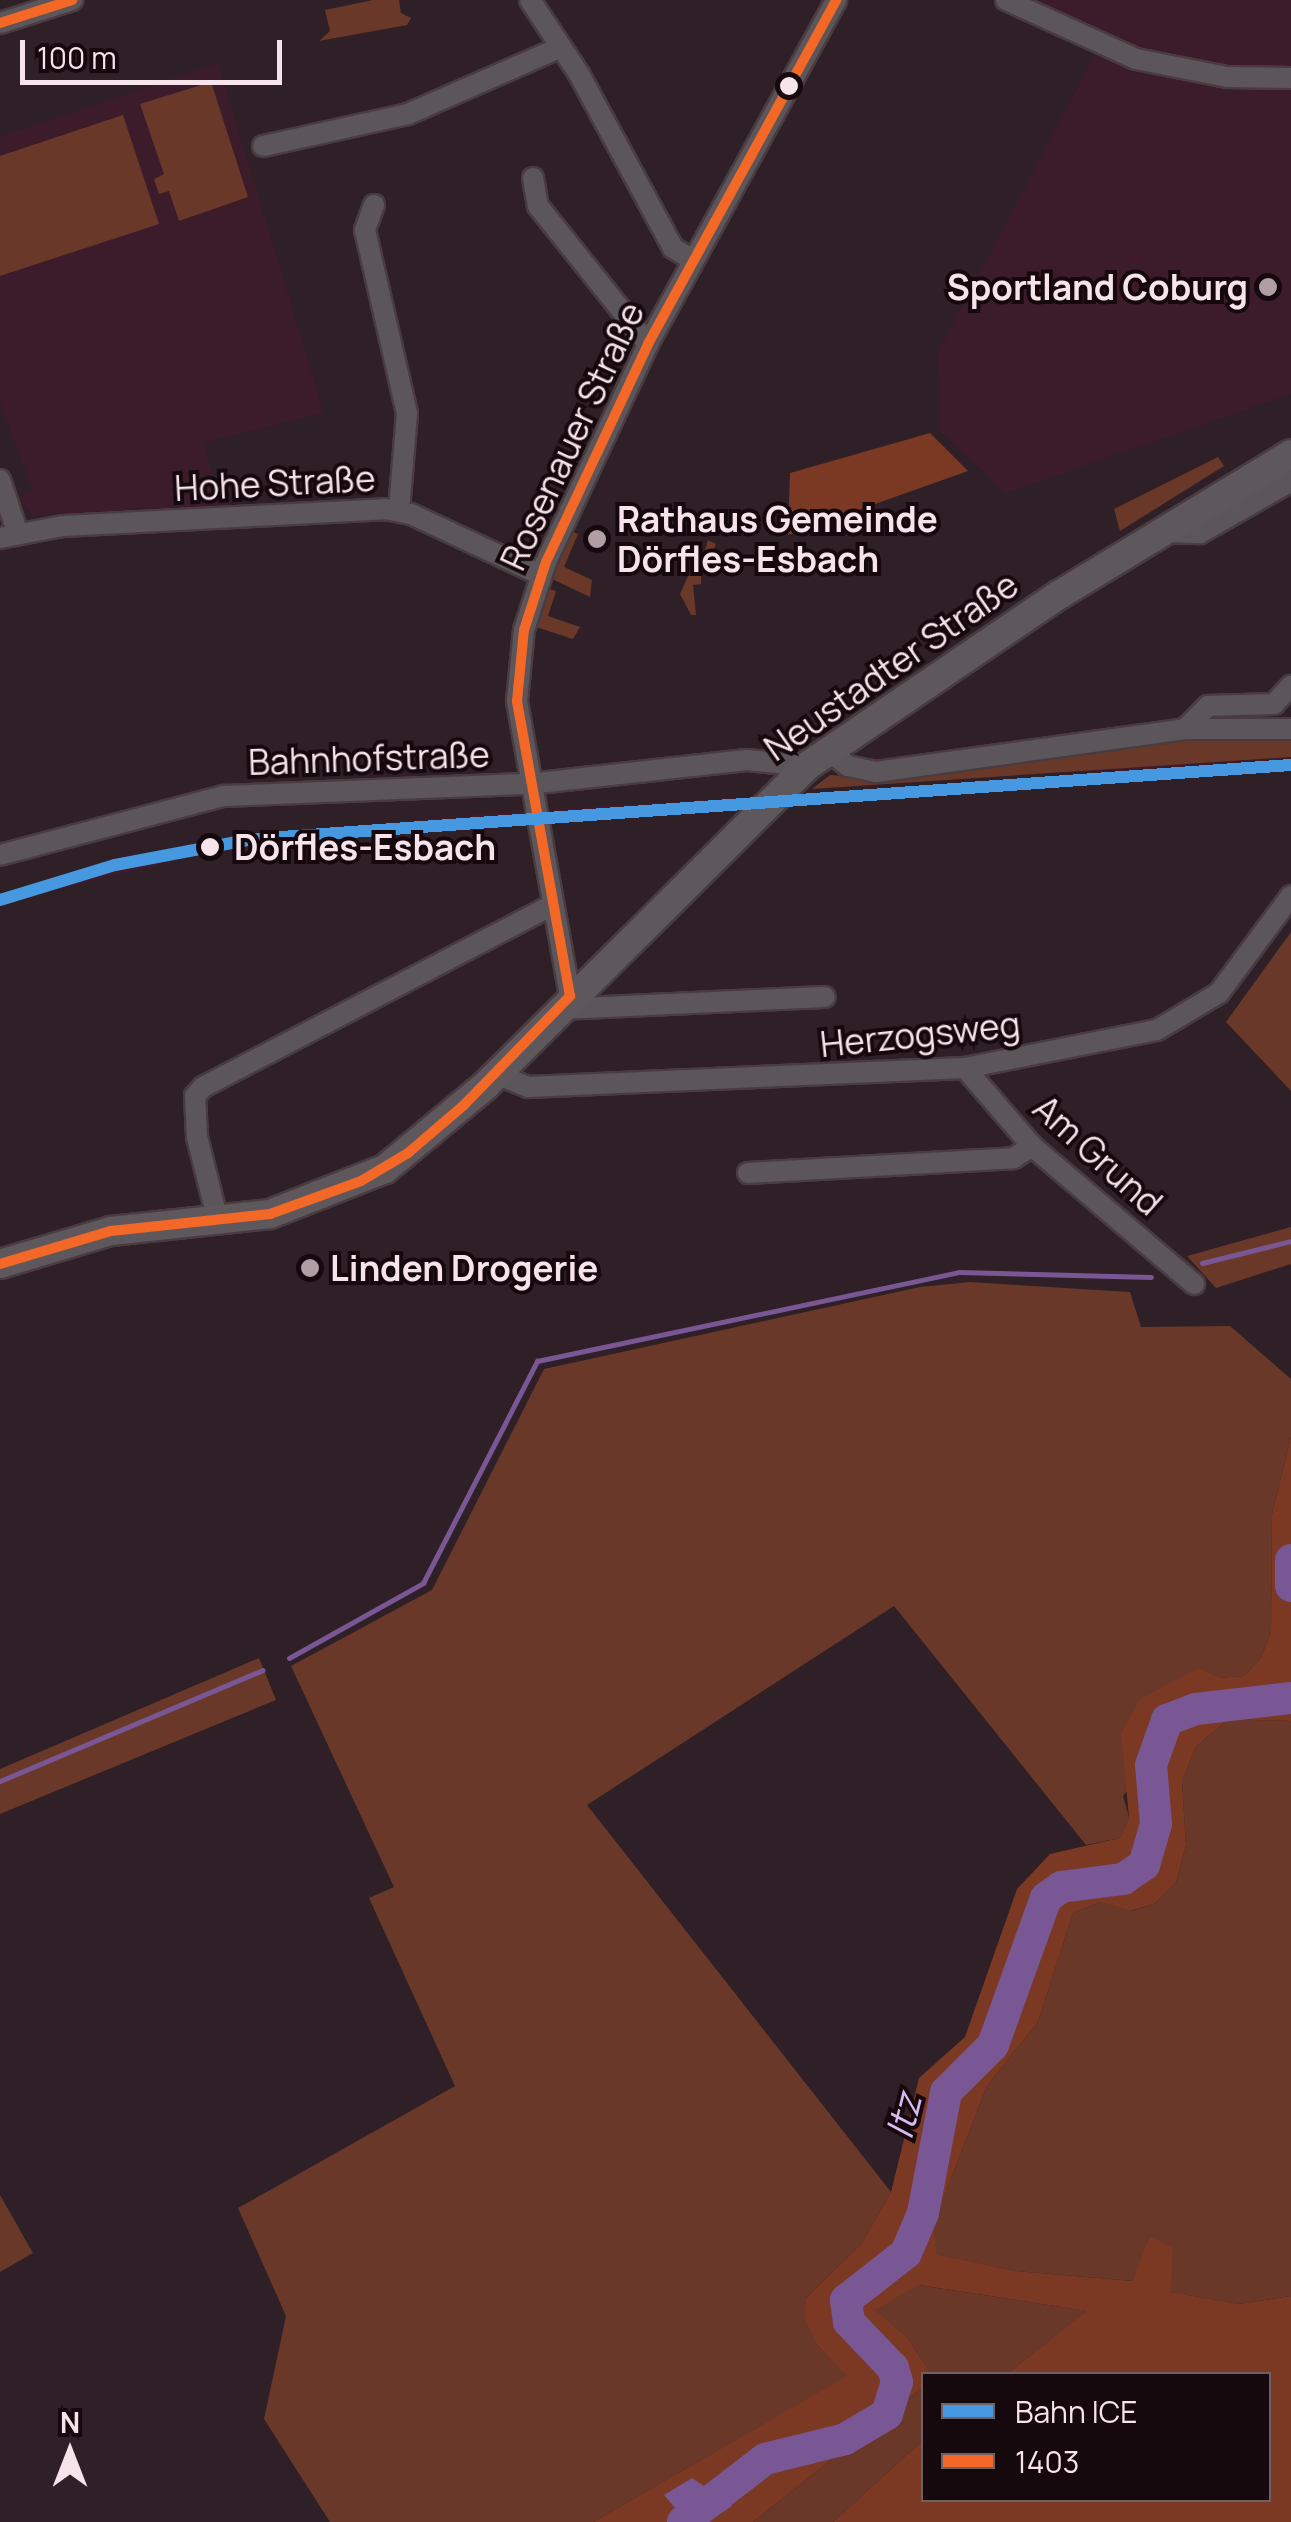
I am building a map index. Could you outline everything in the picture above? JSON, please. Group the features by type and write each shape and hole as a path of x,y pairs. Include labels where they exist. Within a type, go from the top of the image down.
{"street":[{"path":"0,24 72,0"},
{"path":"530,0 561,47 674,248 692,260"},
{"name":"Rosenauer Straße","path":"564,1002 553,906 529,784 517,672 540,574 648,344 836,0"},
{"path":"1006,0 1136,59 1226,77 1291,78"},
{"path":"263,146 408,114 561,47"},
{"path":"532,178 538,206 648,344"},
{"path":"374,204 365,230 408,412 399,510"},
{"name":"Neustadter Straße","path":"0,1264 111,1231 218,1221 321,1199 385,1169 497,1074 564,1002 818,758 1164,532 1291,454"},
{"path":"0,480 8,534"},
{"path":"1164,532 1200,533 1291,481"},
{"name":"Hohe Straße","path":"8,534 399,510 540,574"},
{"path":"1184,729 1208,706 1274,704 1291,686"},
{"path":"818,758 876,772 1184,729 1291,729"},
{"name":"Bahnhofstraße","path":"0,855 192,800 529,784 747,760 818,758"},
{"name":"Herzogsweg","path":"497,1074 528,1088 965,1068 1157,1030 1193,1013 1219,994 1291,896"},
{"path":"218,1221 197,1137 195,1096 203,1087 553,906"},
{"path":"564,1002 825,998"},
{"name":"Am Grund","path":"965,1068 1032,1146 1194,1284"},
{"path":"748,1173 1014,1158 1032,1146"}],"shaded area":[{"path":"373,0 399,0 401,13 411,18 407,25 319,41 330,31 325,10"},
{"path":"1032,0 1291,0 1291,394 1006,493 940,431 938,352 1101,43"},
{"path":"218,63 324,413 203,443 223,506 32,515 19,497 33,491 0,403 0,136"},
{"path":"211,82 248,197 179,221 169,191 159,194 154,179 164,174 140,104"},
{"path":"123,115 159,224 0,276 0,156"},
{"path":"930,433 968,471 788,535 790,473"},
{"path":"1218,457 1224,466 1120,531 1114,509"},
{"path":"571,531 578,534 564,567 592,580 590,597 550,578"},
{"path":"708,540 716,544 712,555 732,569 701,572 701,584 693,585 696,615 691,615 680,594 693,565 700,567"},
{"path":"545,588 556,591 548,616 580,627 573,639 536,627"},
{"path":"1182,735 1291,735 1291,757 812,789 830,775 875,778"},
{"path":"811,757 1291,757 1291,771 811,771"},
{"path":"743,797 731,809 549,819 548,809"},
{"path":"525,809 527,822 199,854 0,905 0,895 58,875 231,838"},
{"path":"1291,932 1291,1091 1226,1022"},
{"path":"1291,1227 1291,1264 1216,1288 1187,1256"},
{"path":"970,1282 1130,1292 1141,1327 1230,1326 1291,1379 1291,1437 1272,1514 1271,1631 1261,1658 1244,1676 1219,1678 1123,1796 1129,1817 1120,1838 1086,1845 894,1606 587,1805 891,2192 862,2243 806,2298 816,2344 848,2376 593,2522 330,2522 264,2419 286,2316 238,2208 455,2086 369,1898 394,1887 291,1666 432,1590 544,1369 920,1287"},
{"path":"1291,1437 1291,1721 1228,1719 1196,1747 1182,1781 1186,1845 1176,1883 1154,1904 1130,1911 1100,1902 1073,1913 1038,2022 987,2086 934,2222 936,2254 1016,2271 1133,2281 1149,2236 1173,2248 1171,2292 1239,2304 1291,2296 1291,2522 833,2522 921,2442 921,2502 1271,2502 1271,2372 1010,2372 1087,2311 919,2285 875,2310 907,2337 930,2372 921,2372 921,2389 753,2522 593,2522 847,2376 816,2344 805,2318 806,2298 862,2243 891,2192 919,2078 965,2037 1017,1889 1050,1854 1120,1838 1129,1817 1121,1734 1139,1700 1198,1668 1219,1678 1244,1676 1261,1658 1271,1631 1272,1514"},
{"path":"259,1658 276,1700 0,1814 0,1769"},
{"path":"1228,1719 1291,1721 1291,2296 1239,2304 1170,2292 1149,2236 1134,2281 1016,2271 935,2254 934,2222 987,2086 1038,2022 1073,1913 1100,1902 1131,1911 1154,1904 1176,1883 1186,1845 1182,1781 1196,1747"},
{"path":"0,2195 33,2253 0,2272"},
{"path":"918,2285 1088,2311 1010,2372 930,2372 907,2337 874,2310"},
{"path":"921,2389 921,2442 833,2522 753,2522"},
{"path":"692,2478 732,2506 708,2522 687,2522 664,2495"}],"waterway":[{"path":"1202,1263 1291,1241"},
{"path":"289,1658 423,1583 537,1361 959,1272 1151,1277"},
{"name":"Itz","path":"1291,1560 1291,1586"},
{"path":"0,1781 263,1670"},
{"name":"Itz","path":"683,2522 765,2459 845,2439 887,2414 897,2382 893,2368 849,2322 846,2300 906,2253 923,2213 946,2092 993,2045 1046,1898 1061,1887 1123,1879 1144,1865 1156,1824 1151,1765 1167,1720 1196,1709 1291,1698"}],"rail line":[{"name":"ICE","path":"0,900 115,865 253,839 1291,765"}],"transit line":[{"name":"1403","path":"0,23 72,0"},
{"name":"1403","path":"570,996 517,701 524,630 546,562 648,344 836,0"},
{"name":"1403","path":"0,1264 111,1231 270,1214 361,1181 408,1153 464,1105 570,996"}],"place":[{"name":"Sportland Coburg","path":"1268,287"},
{"name":"Rathaus Gemeinde Dörfles-Esbach","path":"597,539"},
{"name":"Dörfles-Esbach","path":"210,847"},
{"name":"Linden Drogerie","path":"310,1268"}]}
